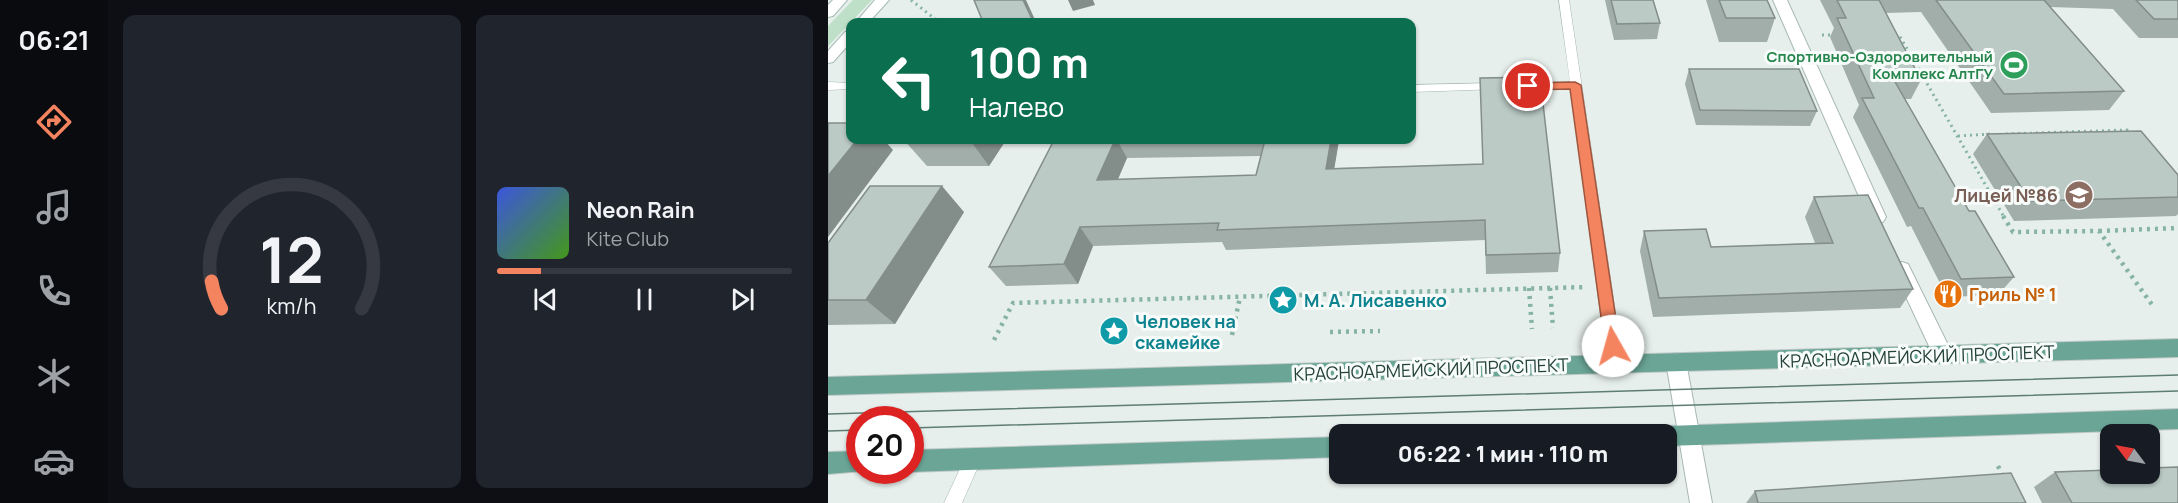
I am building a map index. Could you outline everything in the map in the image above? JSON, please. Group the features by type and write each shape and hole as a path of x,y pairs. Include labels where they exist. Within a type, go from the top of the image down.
{"main road":[{"name":"КРАСНОАРМЕЙСКИЙ ПРОСПЕКТ","path":"828,386 2178,348"},
{"path":"1677,436 2178,419"},
{"path":"924,461 1329,447"},
{"path":"828,463 846,462"}],"street":[{"path":"828,13 840,0"},
{"path":"866,18 882,0"},
{"path":"1780,0 1885,233"},
{"path":"828,59 846,39"},
{"path":"1894,254 1943,355"},
{"path":"1676,362 1701,503"}],"lane":[{"path":"1564,0 1615,364"},
{"path":"1416,89 1575,85"},
{"path":"828,86 846,86"},
{"path":"953,503 973,460"}],"path":[{"path":"911,0 934,18"},
{"path":"1822,35 1844,35"},
{"path":"1888,35 1899,35 2013,232 2178,228"},
{"path":"2003,134 2127,130 2134,139"},
{"path":"1958,136 1992,134"},
{"path":"2098,231 2153,306"},
{"path":"994,340 1012,303 1605,286"},
{"path":"1529,288 1532,329"},
{"path":"1550,288 1553,328"},
{"path":"1232,334 1240,297"},
{"path":"1330,332 1380,331"},
{"path":"1998,466 2007,484"}],"green space":[{"path":"853,0 872,0 855,18 846,18 846,27 828,46 828,26"}],"building":[{"path":"974,0 1023,0 1032,18 981,18"},
{"path":"1611,0 1653,0 1660,23 1617,24"},
{"path":"1719,0 1767,0 1775,18 1726,18"},
{"path":"1837,0 1879,0 1921,80 1894,80 1969,211 1975,211 2014,277 1961,279 1923,208 1919,208 1862,98 1874,98 1837,18 1846,18"},
{"path":"1936,0 2044,0 2124,91 2004,94"},
{"path":"2136,0 2178,0 2178,19 2154,19"},
{"path":"1689,69 1799,69 1817,111 1700,110"},
{"path":"1540,77 1560,253 1486,255 1485,220 1217,230 1219,223 1080,227 1064,264 989,267 1052,144 1113,144 1097,180 1256,175 1264,144 1330,144 1326,169 1483,164 1480,78"},
{"path":"828,123 846,123 846,144 854,144 828,176"},
{"path":"2141,131 2178,175 2178,197 2030,201 1987,134"},
{"path":"870,186 942,186 866,300 828,300 828,243"},
{"path":"1868,195 1913,289 1659,298 1644,231 1706,229 1711,247 1833,243 1814,197"},
{"path":"2178,467 2178,503 2072,503 2055,472 2100,470 2100,484 2160,484 2160,468"},
{"path":"2011,473 2026,503 1758,503 1755,491"}],"tram line":[{"path":"828,414 2178,375"},
{"path":"924,428 2178,391"},
{"path":"828,431 846,430"}],"place":[{"name":"Спортивно-Оздоровительный Комплекс АлтГУ","path":"2014,65"},
{"name":"Лицей №86","path":"2079,195"},
{"name":"Гриль № 1","path":"1948,294"},
{"name":"М. А. Лисавенко","path":"1283,300"},
{"name":"Человек на скамейке","path":"1114,331"}],"route":[{"path":"1528,86 1575,85 1613,346"}]}
